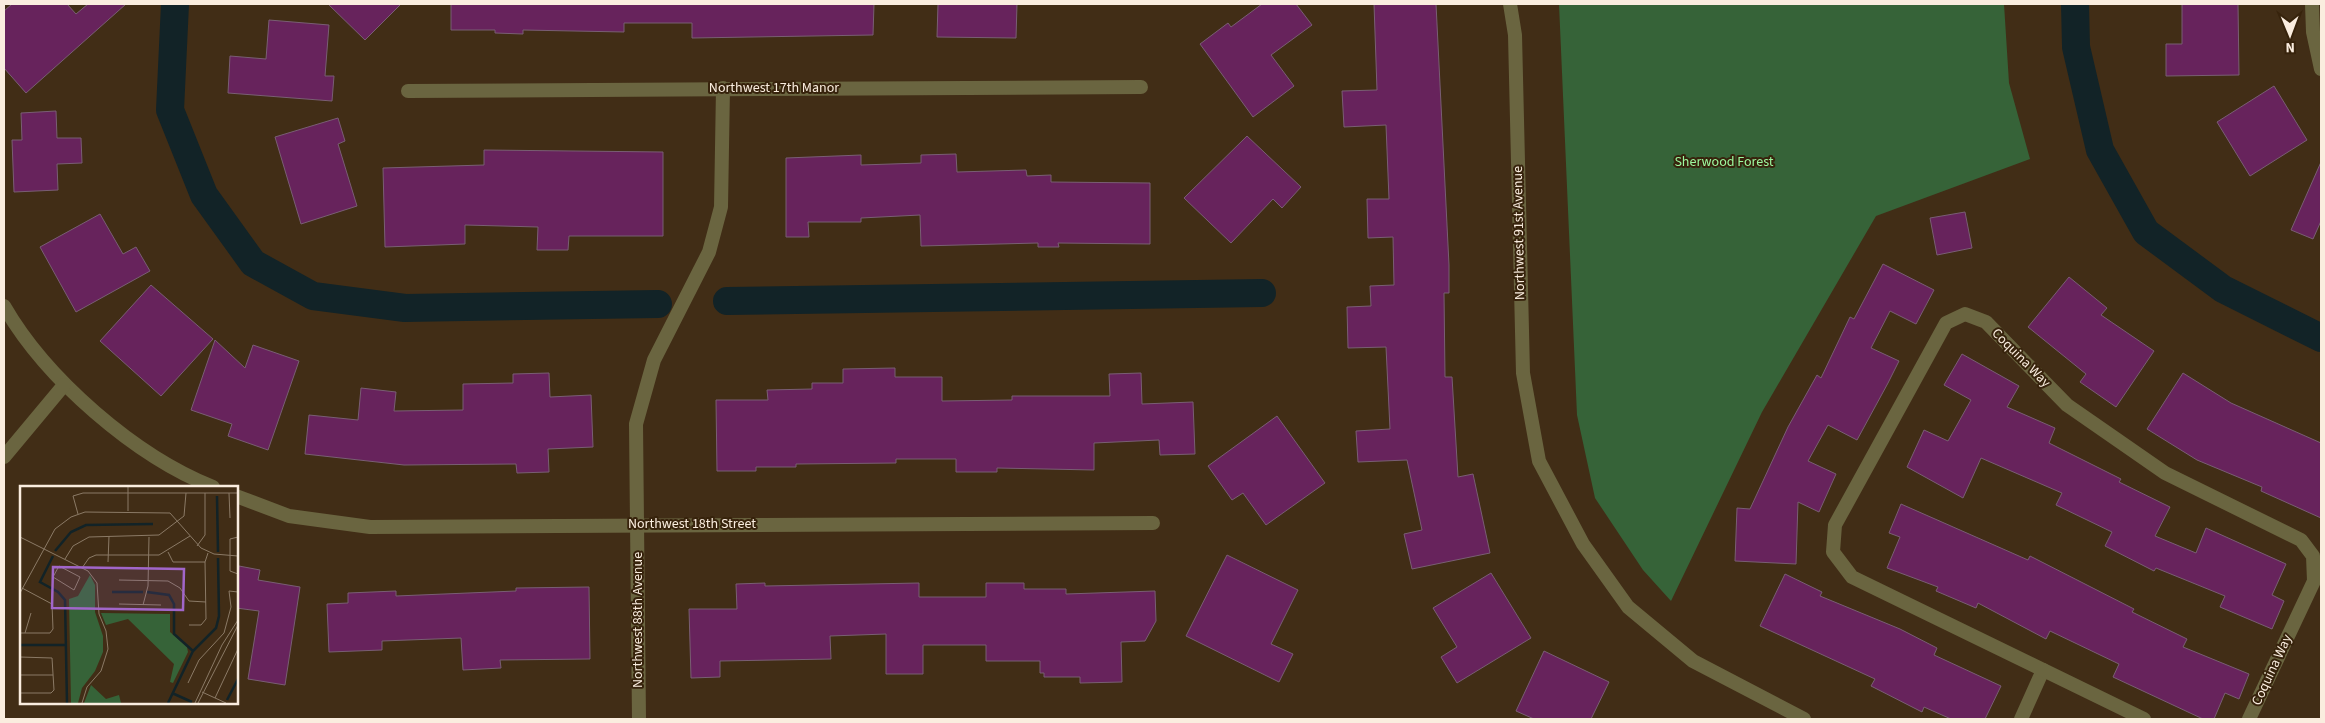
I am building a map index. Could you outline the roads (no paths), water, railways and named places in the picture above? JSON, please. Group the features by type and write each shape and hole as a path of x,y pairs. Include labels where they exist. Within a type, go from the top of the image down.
{"street":[{"name":"Northwest 91st Avenue","path":"1510,4 1515,35 1523,373 1539,461 1583,544 1628,607 1692,661 1804,719"},
{"path":"2312,4 2313,32 2321,69"},
{"name":"Northwest 17th Manor","path":"408,91 1141,87"},
{"name":"Northwest 88th Avenue","path":"638,719 636,424 654,360 709,252 721,207 723,88"},
{"path":"4,306 16,328 64,385 138,447 212,486"},
{"name":"Coquina Way","path":"2144,719 1852,577 1833,552 1835,526 1946,323 1965,314 1986,322 2067,405 2165,473 2301,540 2313,556 2314,581 2249,719"},
{"path":"4,457 64,385"},
{"name":"Northwest 18th Street","path":"238,497 289,516 370,527 638,524 1153,523"},
{"path":"2021,719 2043,670"}],"waterway":[{"path":"175,4 170,110 204,195 253,263 313,296 405,308 658,304"},
{"path":"2075,4 2076,47 2100,150 2146,232 2223,289 2321,338"},
{"path":"727,301 1262,293"}],"park label":[{"name":"Sherwood Forest","path":"1724,162"}]}
